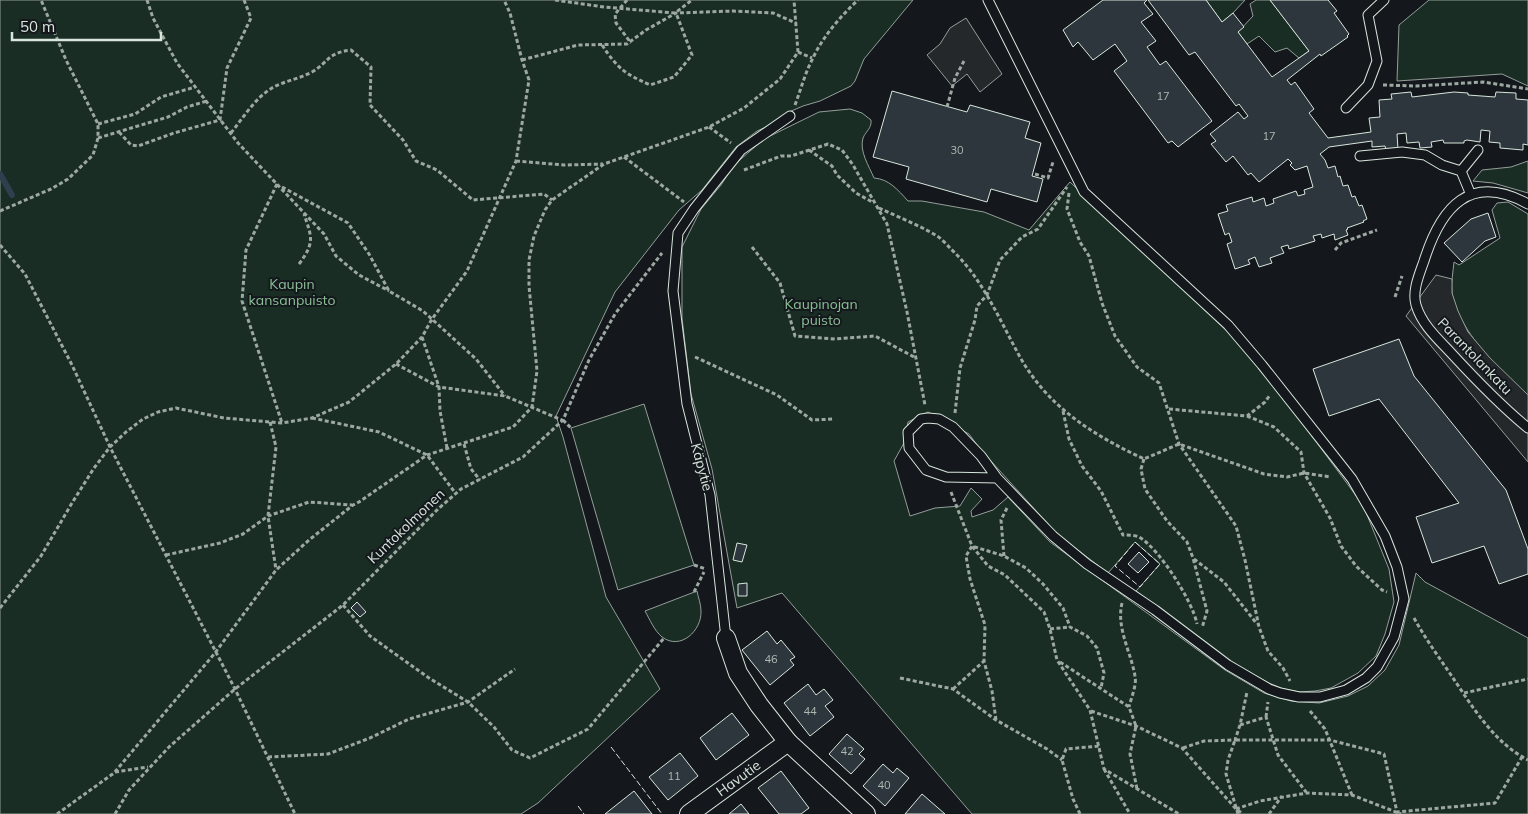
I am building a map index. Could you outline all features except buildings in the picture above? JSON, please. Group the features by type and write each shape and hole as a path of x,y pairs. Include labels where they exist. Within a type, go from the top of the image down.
{"street":[{"name":"Käpytie","path":"726,638 738,673 759,705 788,742 866,814"},
{"name":"Havutie","path":"689,814 788,742"}],"lane":[{"path":"988,0 1084,192 1228,325 1352,479 1385,536 1397,567 1404,599 1394,637 1377,667 1366,678 1346,690 1320,697 1299,697 1280,693 1249,679 1228,665 1087,564 1053,536 996,478 981,456 953,427 939,419 928,418 921,420 908,432 909,448 926,470 946,477 996,478"},
{"path":"1346,108 1368,85 1377,61 1368,14 1384,0"},
{"name":"Käpytie","path":"726,638 710,495 687,404 672,291 678,233 694,209 741,150 790,116"},
{"path":"1461,170 1478,150"},
{"path":"1360,156 1402,152 1425,155 1442,165 1461,170"},
{"path":"1461,170 1471,194 1477,192 1499,192 1528,204"},
{"name":"Parantolankatu","path":"1471,194 1460,200 1444,216 1427,251 1416,287 1416,304 1424,323 1442,344 1479,384 1528,428"}],"path":[{"path":"0,211 51,189 68,179 93,155 98,138 98,124 66,60 41,0"},
{"path":"147,0 153,18 176,63 231,133 324,234 336,256 359,275 423,311 476,359 505,396"},
{"path":"220,120 227,68 239,39 251,18 244,0"},
{"path":"0,608 41,556 110,446 142,419 158,412 176,408 224,418 282,423 312,418 350,402 396,364 422,337 432,319 468,271 516,161 529,80 510,13 504,0"},
{"path":"555,0 675,13 692,0"},
{"path":"627,0 615,14 616,23 631,43"},
{"path":"56,814 114,772 215,653 276,570 309,540 353,505 427,455 513,427 532,407 537,371 529,286 529,260 534,236 544,210 552,200 604,164 709,127 744,108 780,79 798,52 794,0"},
{"path":"790,116 812,58 819,46 844,14 858,0"},
{"path":"522,60 578,45 631,43 646,30 676,13 733,11 774,13 797,24"},
{"path":"602,45 625,74 650,85 674,77 692,55 676,13"},
{"path":"231,133 251,107 272,88 314,70 332,54 351,50 371,66 370,105 403,140 416,161 437,170 473,200 544,194 552,200"},
{"path":"798,52 812,58"},
{"path":"947,107 955,78 964,61"},
{"path":"1368,85 1417,86 1483,82 1528,89"},
{"path":"98,124 135,114 160,97 195,87"},
{"path":"98,138 168,117 187,107 207,101"},
{"path":"119,132 131,145 138,146 174,133 220,120"},
{"path":"709,127 741,150"},
{"path":"1035,174 1048,178 1059,142"},
{"path":"719,179 781,156 791,156 828,144 842,150 887,224 928,418"},
{"path":"809,150 832,166 856,194 875,204"},
{"path":"624,157 694,209"},
{"path":"516,161 564,165 604,164"},
{"path":"953,427 960,368 976,320 977,306 988,295 1000,260 1022,237 1038,229 1070,182 1067,209 1080,242 1089,256 1102,303 1115,336 1138,367 1159,383 1179,444 1236,526 1259,627 1268,651 1283,668 1299,697 1325,729 1352,795"},
{"path":"277,184 348,223 369,254 389,291"},
{"path":"277,184 246,250 242,301 282,423"},
{"path":"879,208 938,236 958,255 988,295 1021,358 1044,391 1063,411 1100,436 1144,459"},
{"path":"299,264 308,252 312,239 304,213"},
{"path":"1334,250 1341,244 1377,230"},
{"name":"Kuntokolmonen","path":"114,814 129,790 149,767 235,689 343,604 402,543 456,494 523,457 562,420 589,360 615,314 678,233"},
{"path":"0,245 25,274 72,365 110,446 235,689 295,814"},
{"path":"752,247 780,283 795,336 835,339 876,336 916,359"},
{"path":"1395,297 1401,280"},
{"path":"422,337 439,387 440,411 447,448"},
{"path":"681,351 777,396 812,420 834,419"},
{"path":"396,364 439,387 505,396 562,420 571,428"},
{"path":"1247,416 1264,402 1277,384"},
{"path":"1168,409 1247,416 1274,427 1301,452 1304,473 1330,518 1341,546 1356,566 1382,590 1404,599 1422,633 1494,732 1528,760"},
{"path":"1063,411 1068,439 1082,466 1101,491 1123,534 1138,537 1152,549 1181,587 1196,618 1198,629 1196,642"},
{"path":"312,418 379,432 427,455 456,494"},
{"path":"270,422 276,446 268,516 276,570"},
{"path":"464,444 471,469 480,480"},
{"path":"1196,642 1207,612 1193,558 1188,542 1166,521 1145,489 1140,469 1144,459 1179,444 1264,474 1287,477 1304,473 1352,479"},
{"path":"946,477 972,546 988,566 1004,575 1044,612 1057,660 1090,710 1104,769 1130,814"},
{"path":"1004,556 1001,520 1013,494"},
{"path":"166,555 220,543 243,534 268,516 309,502 353,505"},
{"path":"972,546 1004,556 1026,568 1043,584 1063,608 1070,627"},
{"path":"972,546 966,556 970,579 985,625 984,661 992,691 996,720"},
{"path":"1193,558 1224,582 1259,627"},
{"path":"694,592 706,569"},
{"path":"1125,590 1120,610 1122,628 1136,678 1129,707 1136,726 1130,754 1137,789"},
{"path":"343,604 370,636 429,678 468,702 494,727 512,750 530,758 588,729 664,638"},
{"path":"1050,629 1070,627 1087,636 1097,648 1104,672 1101,688"},
{"path":"1057,660 1129,707"},
{"path":"953,689 984,661"},
{"path":"268,757 328,754 370,738 409,719 468,702 515,669"},
{"path":"900,678 953,689 996,720 1047,749 1062,760"},
{"path":"1238,814 1226,774 1228,760 1240,725 1249,679"},
{"path":"1464,693 1528,679"},
{"path":"1090,710 1136,726 1182,748 1236,810 1243,814"},
{"path":"1240,725 1266,717 1278,756 1307,792"},
{"path":"1182,748 1204,741 1330,740 1384,754 1397,813"},
{"path":"1080,814 1073,799 1062,760 1066,749 1100,746"},
{"path":"1397,813 1495,803 1522,757"},
{"path":"114,772 149,767"},
{"path":"1104,769 1179,814"},
{"path":"1236,810 1283,796 1307,792 1352,795 1401,814"},
{"path":"1269,814 1283,796"}],"green space":[{"name":"Kaupin kansanpuisto","path":"0,0 913,0 864,59 851,86 820,101 789,112 775,123 757,131 736,147 702,190 679,210 615,292 556,416 606,597 660,689 538,803 521,814 0,814"},
{"path":"1206,0 1245,0 1222,22"},
{"path":"1256,0 1270,0 1309,51 1299,58 1287,48 1275,52 1259,36 1247,44 1238,32 1253,16 1250,4"},
{"path":"1429,0 1528,0 1528,86 1502,74 1397,81 1399,25"},
{"name":"Kaupinojan puisto","path":"850,109 862,113 871,120 870,127 863,138 862,148 874,178 889,183 908,201 922,201 984,212 1029,230 1070,182 1230,334 1277,389 1363,505 1389,569 1394,602 1385,634 1376,656 1358,673 1331,688 1299,692 1281,688 1229,661 1136,591 1160,564 1135,542 1108,573 1058,535 980,449 969,434 928,412 908,422 904,443 894,461 910,516 935,508 960,506 971,488 982,499 971,511 972,517 993,510 1008,497 1050,542 1225,670 1264,693 1291,701 1319,703 1348,696 1368,686 1385,670 1399,645 1416,573 1425,582 1528,638 1528,814 972,814 782,593 737,608 712,469 691,394 682,318 682,247 701,209 721,185 734,165 764,139 819,112"},
{"path":"1528,161 1528,193 1493,183 1473,181 1482,170 1511,167"},
{"path":"1508,202 1528,214 1528,395 1505,375 1471,335 1462,321 1452,293 1454,262 1459,265 1500,238 1492,210 1497,203"},
{"path":"644,404 694,565 618,590 571,428"},
{"path":"697,591 701,611 698,625 694,631 683,640 676,642 662,637 654,628 645,611"}],"shaded area":[{"path":"966,18 1002,74 980,92 967,74 952,86 927,55 940,44 950,28"},
{"path":"1436,275 1452,279 1452,293 1468,332 1490,358 1528,395 1528,462 1406,316"}],"waterway":[{"path":"0,174 12,195"}],"fence":[{"path":"1135,542 1160,564 1140,587 1115,566 1135,542"},
{"path":"611,747 662,814"},
{"path":"578,806 584,814"}]}
